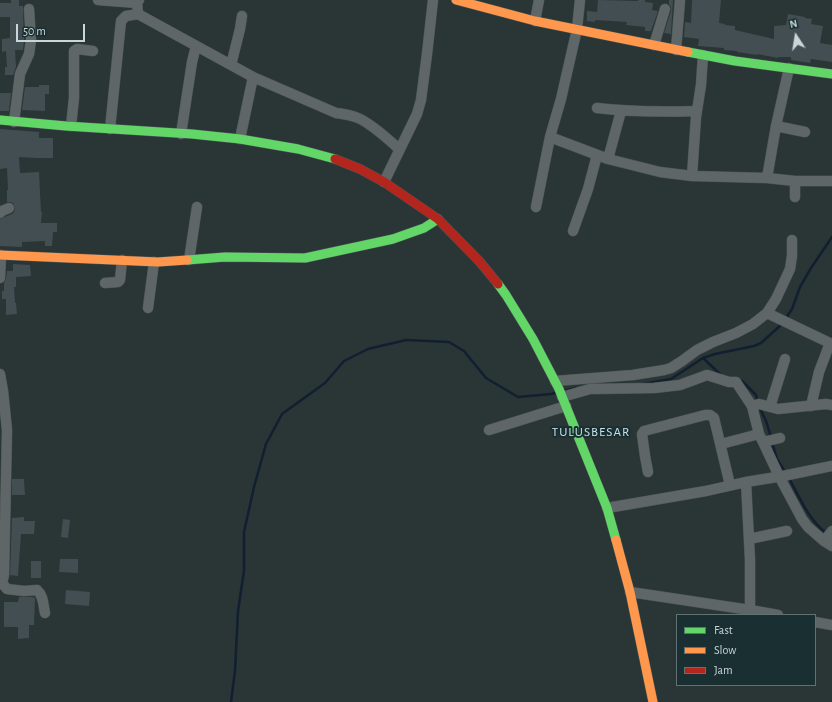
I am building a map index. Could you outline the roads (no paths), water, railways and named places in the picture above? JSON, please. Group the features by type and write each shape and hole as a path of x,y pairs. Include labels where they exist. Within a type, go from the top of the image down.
{"street":[{"path":"98,0 138,1 138,14"},
{"path":"384,182 417,114 421,100 428,54 433,0"},
{"path":"456,0 535,21 676,50 735,61 832,74"},
{"path":"535,21 539,0"},
{"path":"536,207 550,137 561,99 577,29 580,0"},
{"path":"676,50 680,0"},
{"path":"14,122 20,74 29,54 29,9"},
{"path":"654,45 665,9"},
{"path":"110,129 121,21 126,16 138,14 253,77 336,113 359,118 400,149"},
{"path":"231,65 242,16"},
{"path":"181,134 192,62 196,46"},
{"path":"71,126 74,98 74,51 77,49 93,51"},
{"path":"692,176 703,55"},
{"path":"767,178 776,126 789,68"},
{"path":"240,139 253,77"},
{"path":"597,108 645,112 697,111"},
{"path":"608,159 621,111"},
{"path":"0,120 240,139 298,149 335,159 360,169 384,182 438,219 480,262 506,295 533,339 561,393 607,508 630,592 653,702"},
{"path":"776,126 805,132"},
{"path":"550,137 608,159 660,172 692,176 767,178 795,181 832,181"},
{"path":"573,231 588,189 597,155"},
{"path":"795,181 795,197"},
{"path":"189,260 197,207"},
{"path":"0,278 1,255 154,262 225,257 305,258 392,239 424,228 438,219"},
{"path":"489,430 561,393 633,374 671,368 697,350 753,324 767,313 776,299 790,269 792,240"},
{"path":"104,284 118,282 120,280 122,260"},
{"path":"148,308 154,262"},
{"path":"767,313 831,344 819,372 811,406"},
{"path":"770,407 785,359"},
{"path":"0,374 7,430 4,575 1,584 7,589 39,591 42,596 45,613"},
{"path":"561,393 590,389 654,388 680,385 707,375 729,382 736,382 756,405 768,439 785,475 802,519 808,527 829,538"},
{"path":"756,405 778,409 826,404 832,405"},
{"path":"648,472 644,456 642,434 644,431 710,415 714,418 730,485"},
{"path":"720,444 768,439"},
{"path":"607,508 706,491 730,485 832,466"},
{"path":"746,482 749,539 750,610"},
{"path":"749,539 787,531"},
{"path":"630,592 772,614"},
{"path":"816,622 832,625"}],"waterway":[{"path":"786,318 792,309 800,287 832,237"},
{"path":"643,384 671,379 703,358 761,343 782,324"},
{"path":"231,702 235,671 238,611 244,571 244,532 254,487 266,444 282,414 325,383 344,361 368,349 406,340 449,342 464,351 486,378 518,397 555,393"},
{"path":"703,358 722,376"},
{"path":"739,381 742,381 756,395 758,402"},
{"path":"564,391 576,388"},
{"path":"759,406 771,437"},
{"path":"772,442 777,459 785,472"},
{"path":"789,478 809,515 826,533"}],"district":[{"name":"TULUSBESAR","path":"591,432"}]}
